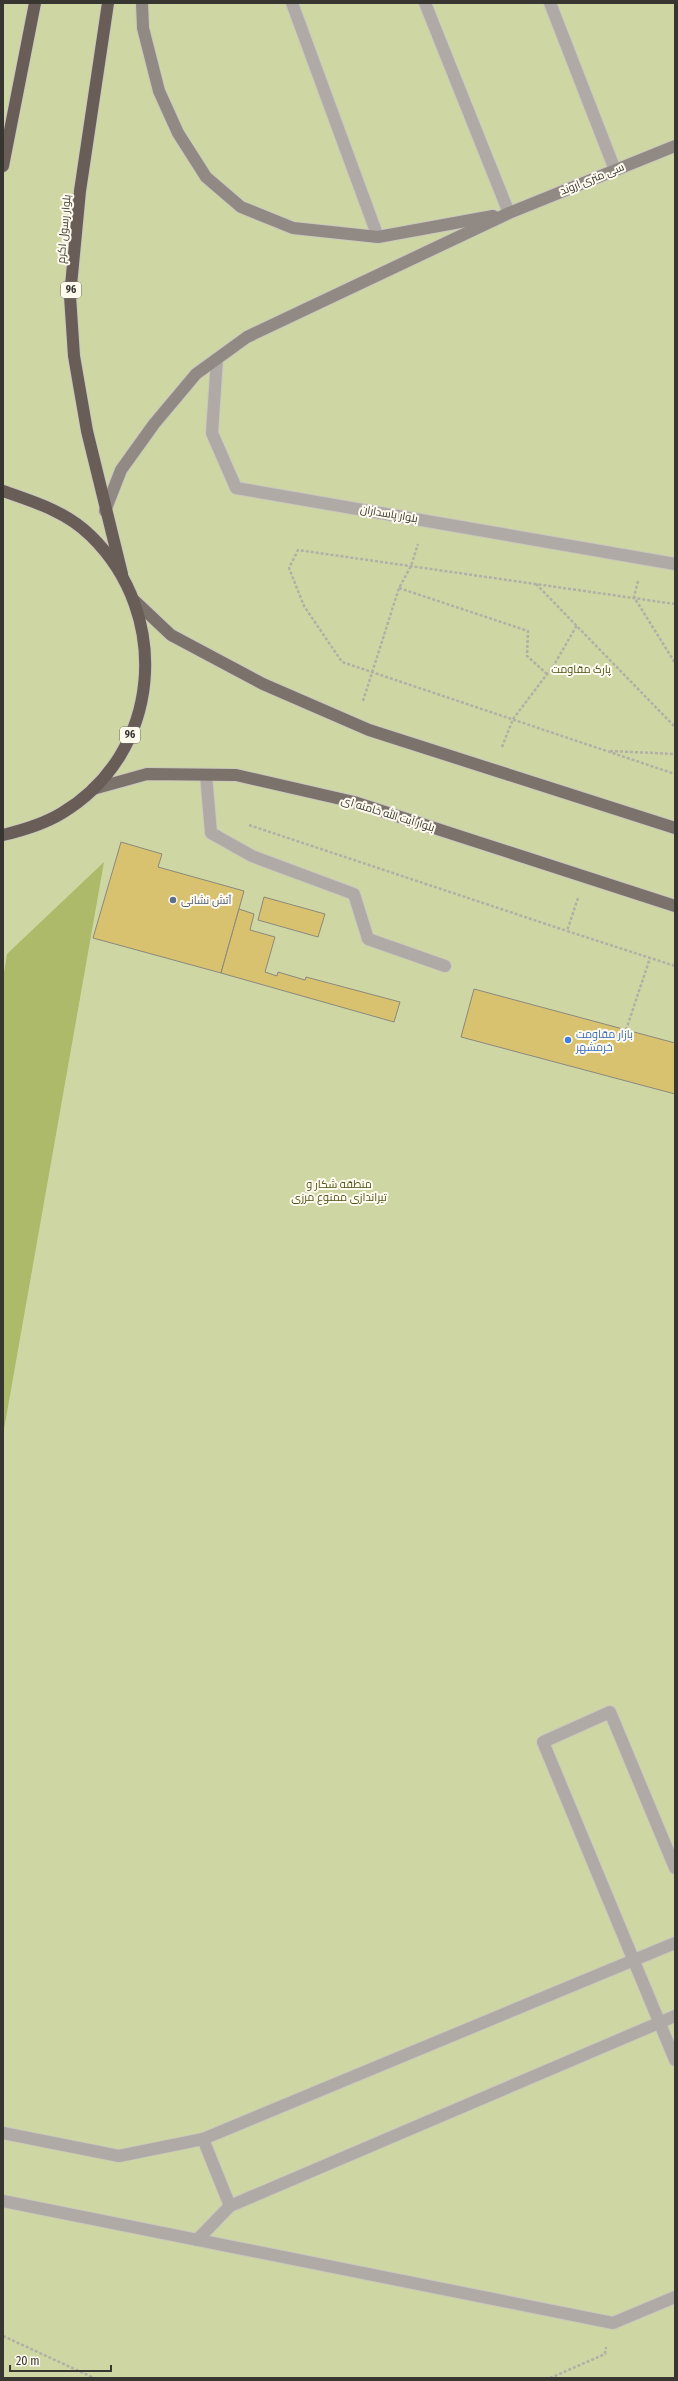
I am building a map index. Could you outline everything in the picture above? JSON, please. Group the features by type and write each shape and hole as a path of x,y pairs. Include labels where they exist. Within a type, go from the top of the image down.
{"highway":[{"path":"3,166 34,3"},
{"name":"بلوار رسول اکرم","path":"108,3 80,191 70,296 74,356 87,431 105,511 122,574"},
{"name":"96","path":"3,491 50,507 91,535 122,574 135,601 145,640 146,681 136,721 119,757 93,789 62,813 27,829 3,835"}],"main road":[{"path":"135,601 171,635 263,684 355,724 675,828"},
{"name":"بلوار آیت الله خامنه ای","path":"93,789 147,774 236,775 354,802 675,906"}],"street":[{"path":"142,3 143,28 159,90 178,133 206,177 241,207 293,228 378,237 510,213"},
{"path":"292,3 378,237"},
{"path":"425,3 510,213"},
{"path":"550,3 615,170"},
{"name":"سی متری اروند","path":"510,213 675,146"},
{"path":"105,511 121,470 154,424 196,374 247,337 510,213"},
{"name":"بلوار پاسداران","path":"217,359 212,433 236,488 675,564"},
{"path":"658,561 675,554"},
{"path":"206,775 211,833 252,856 354,894 368,939 445,966"},
{"path":"675,1868 610,1712 543,1742 675,2060"},
{"path":"3,2133 119,2156 203,2139 675,1943"},
{"path":"197,2240 230,2206 675,2016"},
{"path":"203,2139 230,2206"},
{"path":"3,2201 612,2323 675,2297"}],"path":[{"path":"355,724 399,588 411,566 426,521"},
{"path":"675,604 298,550 289,568 304,606 342,662 675,774"},
{"path":"644,558 634,597 675,663"},
{"path":"536,583 675,727"},
{"path":"399,588 528,631 527,656 547,674"},
{"path":"494,770 512,719 547,674 577,625"},
{"path":"605,750 675,754"},
{"path":"246,824 675,966"},
{"path":"567,931 585,877"},
{"path":"626,1030 650,958"},
{"path":"550,2378 605,2354 612,2323"},
{"path":"3,2336 94,2378"}],"green space":[{"name":"منطقه شکار و تیراندازی ممنوع مرزی","path":"3,3 675,3 675,2378 3,2378"},
{"path":"104,862 3,1435 3,979 7,954"}],"building":[{"name":"آتش نشانی","path":"121,842 162,854 158,867 244,891 221,973 93,938"},
{"path":"264,897 325,914 318,937 258,920"},
{"path":"239,909 254,914 250,930 275,937 265,972 277,976 278,972 305,980 306,977 400,1002 394,1022 221,973"},
{"name":"بازار مقاومت خرمشهر","path":"474,989 675,1043 675,1094 461,1037"}],"place":[{"name":"آتش نشانی","path":"173,900"},
{"name":"بازار مقاومت خرمشهر","path":"568,1040"}],"park label":[{"name":"پارک مقاومت","path":"581,669"}]}
